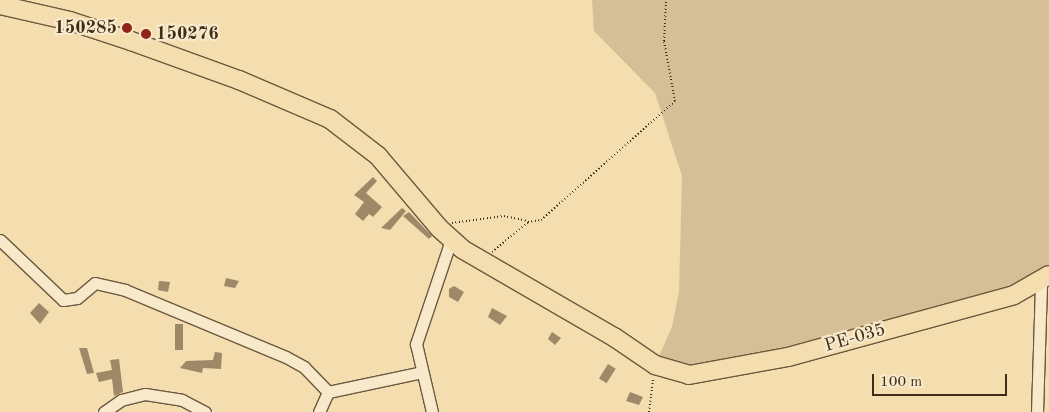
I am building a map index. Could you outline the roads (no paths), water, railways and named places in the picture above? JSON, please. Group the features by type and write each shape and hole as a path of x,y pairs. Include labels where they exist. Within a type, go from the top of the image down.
{"main road":[{"name":"PE-035","path":"0,5 70,21 131,41 312,110 355,137 378,156 445,234 483,263 588,321 655,365 689,375 772,361 1014,294 1045,278"}],"street":[{"path":"432,412 422,372 418,334 445,234"},
{"path":"0,240 62,300 77,298 95,283 125,290 286,357 308,371 328,392"},
{"path":"1037,412 1045,278"},
{"path":"328,392 422,372"},
{"path":"319,412 328,392"},
{"path":"104,412 121,400 145,394 182,400 205,412"}],"place":[{"name":"150285","path":"127,28"},
{"name":"150276","path":"146,34"}]}
